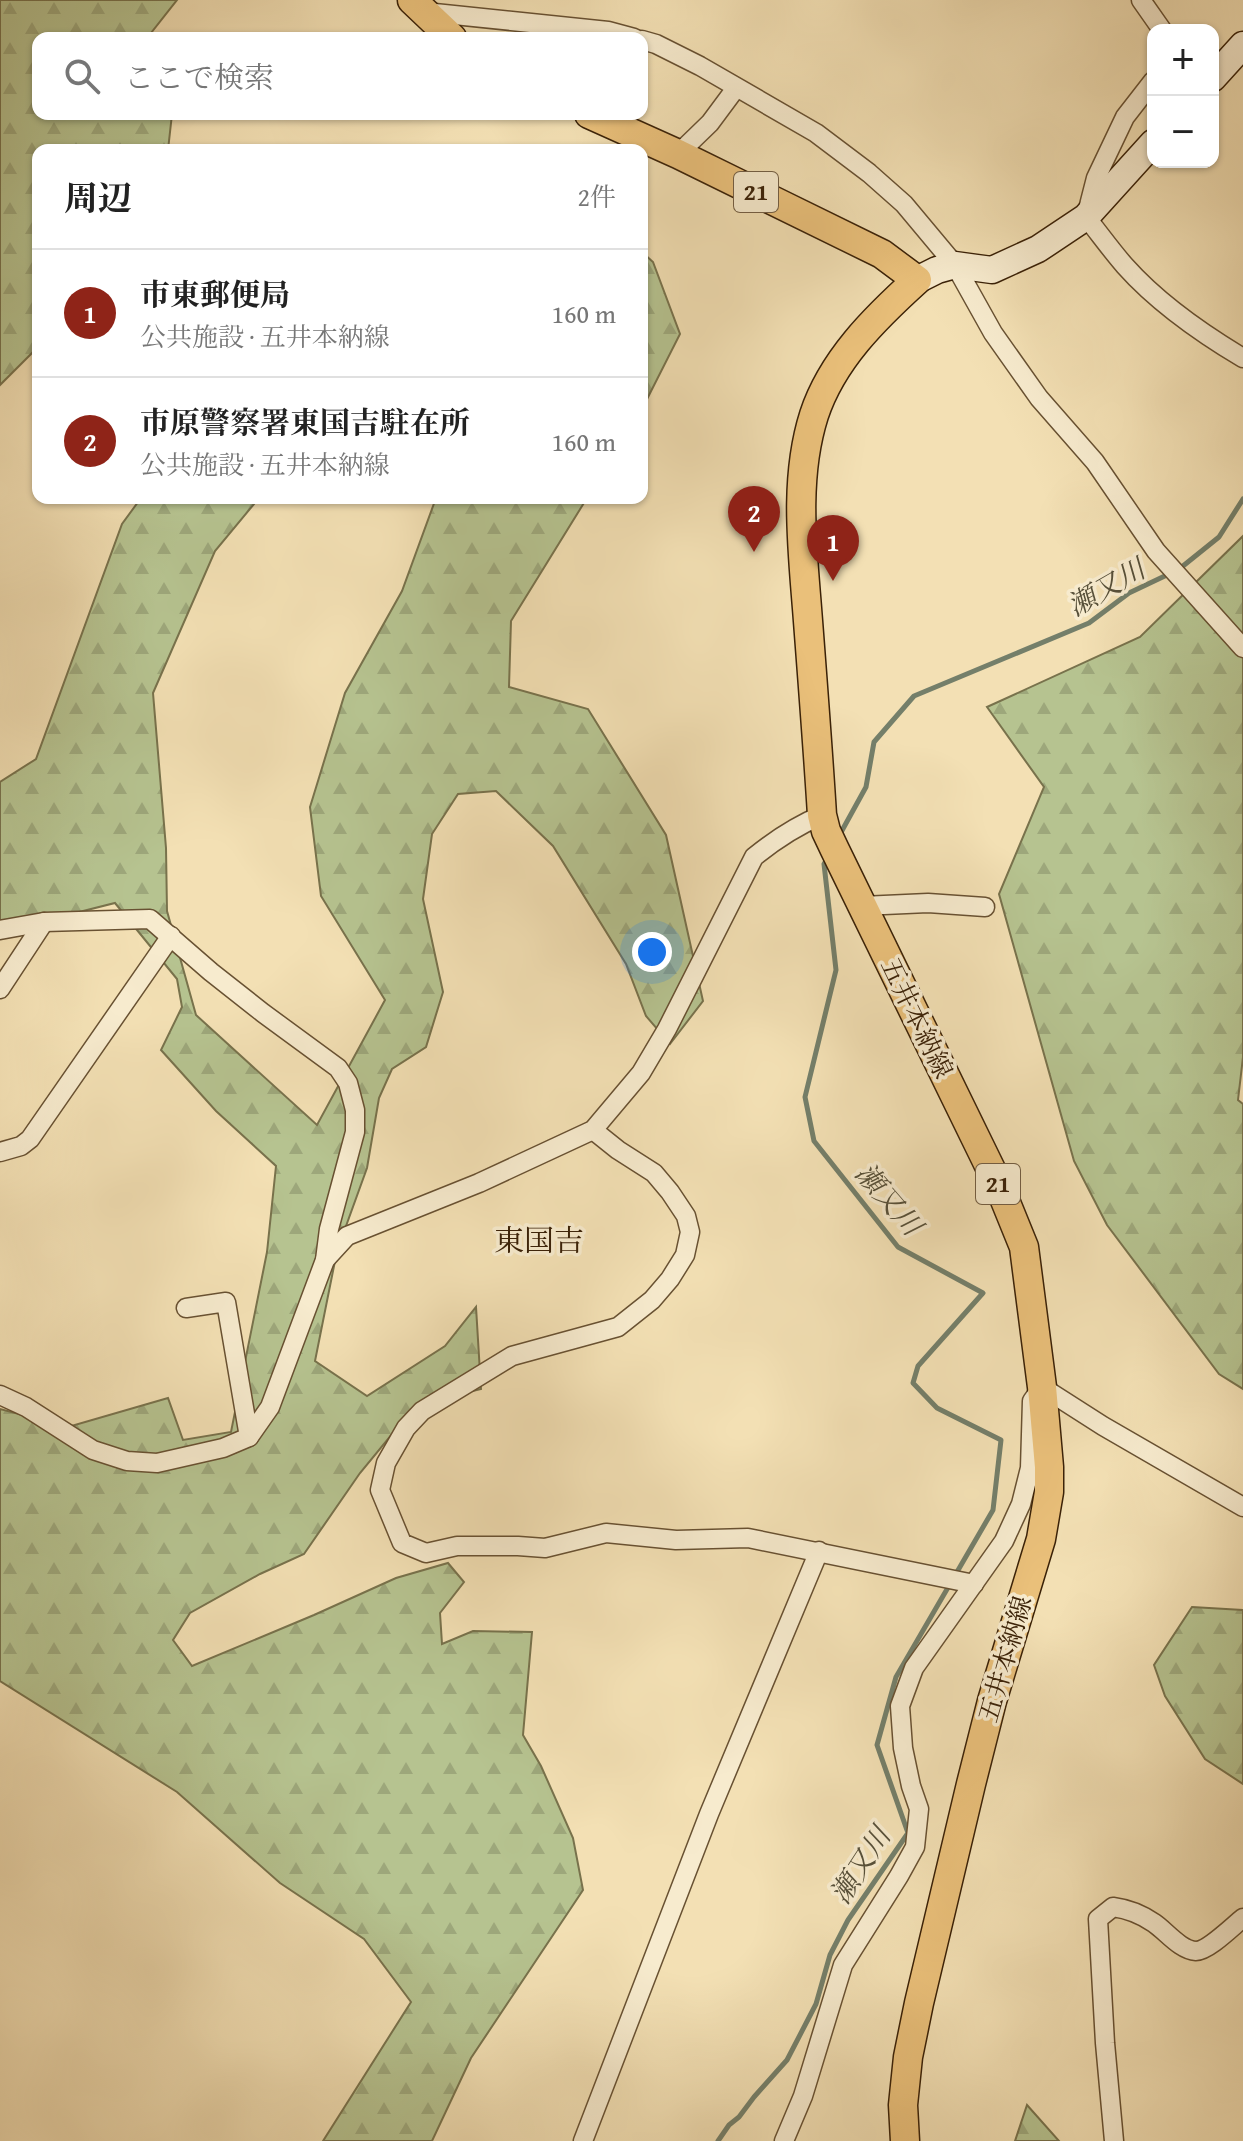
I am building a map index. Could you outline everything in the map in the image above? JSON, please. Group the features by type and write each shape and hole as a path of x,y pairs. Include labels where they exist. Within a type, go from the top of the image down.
{"main road":[{"path":"417,6 445,32"},
{"path":"1219,71 1243,45"},
{"name":"21","path":"602,120 882,254 917,280"},
{"path":"917,280 955,265 992,270 1038,249 1086,217 1147,150"},
{"name":"五井本納線","path":"905,2141 903,2105 908,2057 919,2003 974,1770 1041,1539 1049,1492 1042,1387 1024,1247 994,1177 826,831 822,815 804,566 801,484 806,447 815,413 841,360 893,301 917,280"}],"street":[{"path":"1141,0 1158,24"},
{"path":"417,6 612,32"},
{"path":"648,42 700,66 816,133 904,204 955,265 993,333 1039,398 1095,462 1156,551 1243,648"},
{"path":"678,154 710,123 736,88"},
{"path":"1147,89 1125,117 1096,178 1086,217 1126,267 1165,303 1243,358"},
{"path":"325,1260 347,1236 479,1183 593,1130 641,1073 667,1029 754,857 777,838 822,815"},
{"path":"862,906 928,903 985,907"},
{"path":"0,930 44,922 150,919 211,972 338,1068 348,1083 355,1110 355,1132 329,1229 325,1260 270,1407 249,1437 223,1448 157,1463 127,1461 93,1450 26,1407 0,1395"},
{"path":"0,989 44,922"},
{"path":"0,1152 21,1146 30,1139 171,936"},
{"path":"593,1130 654,1173 670,1192 686,1216 690,1232 685,1255 652,1300 618,1327 512,1356 422,1411 406,1428 386,1463 380,1490 402,1543 426,1553 457,1546 545,1548 606,1533 676,1540 748,1538 974,1584"},
{"path":"186,1308 226,1302 249,1437"},
{"path":"784,2141 803,2096 843,1965 915,1847 919,1809 903,1748 900,1706 914,1668 1004,1541 1021,1504 1030,1468 1032,1401 1042,1387 1243,1507"},
{"path":"583,2141 709,1814 819,1551"},
{"path":"1114,2141 1098,1919 1113,1907 1130,1910 1153,1922 1181,1945 1196,1951 1206,1947 1243,1918"}],"green space":[{"path":"0,0 177,0 152,32 32,32 32,120 171,120 169,144 32,144 32,353 0,385"},
{"path":"648,257 653,262 680,334 648,397"},
{"path":"137,504 254,504 215,551 153,693 166,848 167,911 196,1015 317,1125 385,1000 321,896 310,807 345,693 402,591 434,504 583,504 511,621 509,687 588,709 666,835 703,1001 670,1044 646,1016 626,964 553,846 496,791 458,794 432,834 423,899 443,992 426,1047 392,1069 379,1098 367,1168 337,1251 315,1361 367,1396 445,1346 476,1307 481,1389 416,1405 360,1473 304,1554 260,1574 190,1613 173,1640 192,1666 396,1578 448,1563 464,1582 440,1613 442,1644 473,1631 532,1632 523,1735 541,1766 573,1838 583,1890 471,2058 432,2141 323,2141 411,2002 364,1939 280,1883 177,1792 0,1681 0,1409 68,1427 168,1398 183,1440 231,1432 267,1252 276,1166 216,1111 161,1050 182,1007 177,979 115,903 0,932 0,782 36,759 122,524"},
{"path":"1243,536 1243,1057 1238,1100 1243,1104 1243,1389 1219,1374 1107,1225 1074,1161 999,894 1044,787 987,707 1140,637"},
{"path":"1192,1607 1243,1610 1243,1784 1205,1759 1165,1696 1154,1665"},
{"path":"1027,2105 1059,2141 1015,2141"}],"waterway":[{"name":"瀬又川","path":"1178,570 1219,537 1243,499"},
{"name":"瀬又川","path":"839,836 866,787 874,742 914,696 1089,623 1129,593 1169,574"},
{"name":"瀬又川","path":"718,2141 787,2060 816,2004 830,1955 848,1920 908,1833 877,1745 896,1677 993,1510 1001,1440 937,1408 913,1383 918,1366 983,1293 898,1247 814,1141 805,1097 836,970 824,864 827,859"}],"place":[{"name":"市原警察署東国吉駐在所","path":"754,552"},
{"name":"市東郵便局","path":"833,581"}],"district":[{"name":"東国吉","path":"539,1241"}]}
